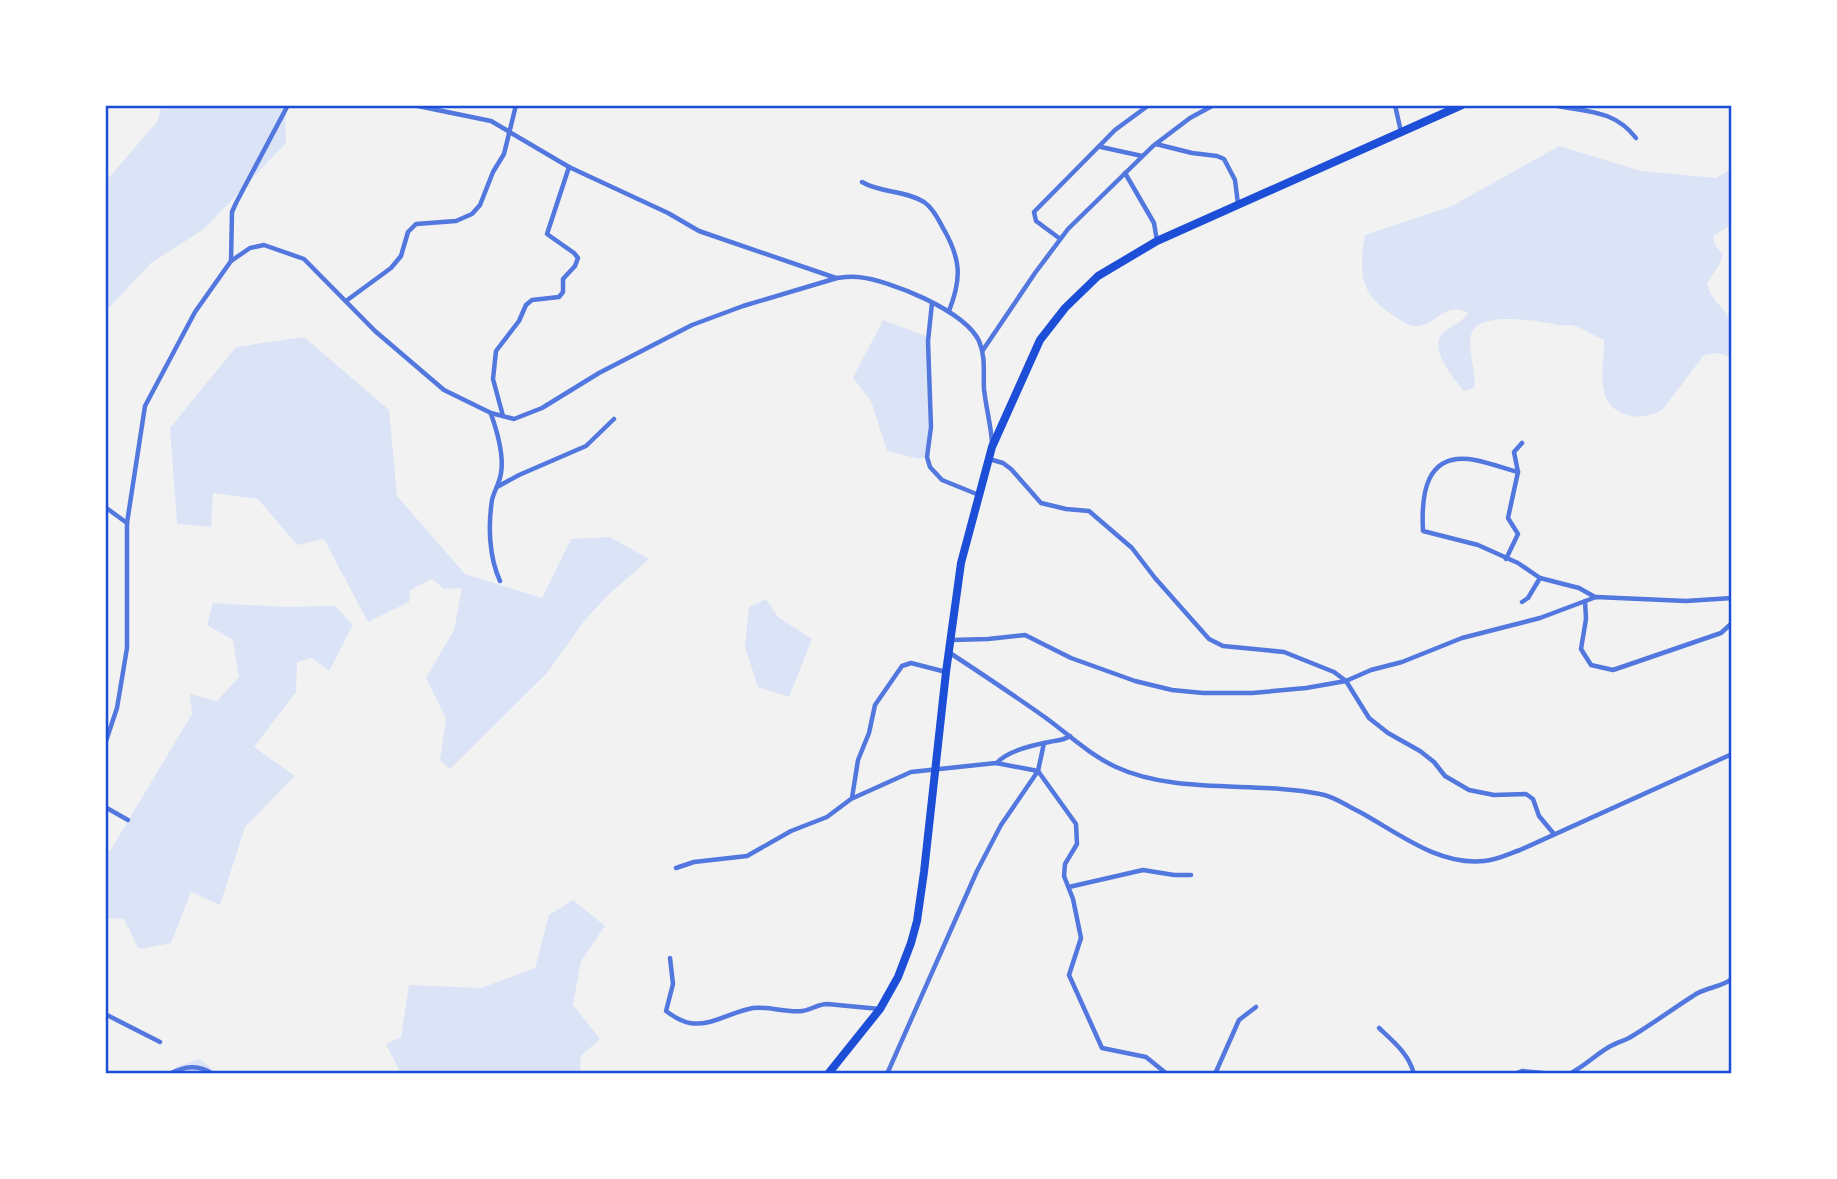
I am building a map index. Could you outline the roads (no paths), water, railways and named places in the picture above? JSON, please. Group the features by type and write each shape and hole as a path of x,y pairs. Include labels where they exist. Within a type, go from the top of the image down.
{"highway":[{"path":"828,1074 880,1009 898,977 917,921 961,562 992,447 1040,340 1065,308 1098,276 1157,241 1462,105"}],"street":[{"path":"231,261 232,212 288,105"},
{"path":"413,105 491,121 569,167 668,213 699,231 837,278"},
{"path":"346,301 391,268 401,256 408,232 416,224 456,221 472,214 481,205 493,172 504,154 516,105"},
{"path":"1059,239 1041,226 1034,212 1115,130 1149,105"},
{"path":"983,350 1059,239 1155,144 1189,118 1214,105"},
{"path":"1395,105 1402,134"},
{"path":"1553,105 1614,117 1628,126 1636,138"},
{"path":"1155,144 1224,159 1235,180 1238,204"},
{"path":"1100,147 1142,156"},
{"path":"503,417 493,379 496,351 519,321 526,305 532,300 559,297 563,292 563,279 575,266 578,258 547,234 569,167"},
{"path":"1125,173 1154,223 1157,241"},
{"path":"862,182 870,187 884,188 925,202 936,215 957,259 957,284 949,311"},
{"path":"105,744 117,708 127,648 127,523 145,406 195,312 231,261 257,245 288,251 304,259 375,331 444,390 491,413 514,419 542,408 599,373 692,325 743,306 837,278 857,276 874,280 949,311 973,332 983,350 984,389 992,447"},
{"path":"932,303 928,341 931,427 927,457 930,467 942,480 979,495"},
{"path":"491,413 499,439 501,475 492,499 492,564 500,581"},
{"path":"496,487 586,446 614,419"},
{"path":"1506,559 1518,534 1508,518 1518,472 1514,452 1522,443"},
{"path":"988,459 1011,468 1041,503 1089,511 1132,548 1154,578 1209,639 1223,646 1284,652 1318,664 1346,681 1362,709 1378,726 1420,751 1434,762 1445,776 1469,790 1493,795 1526,794 1533,799 1539,816 1553,834"},
{"path":"1518,472 1472,460 1455,460 1438,466 1430,475 1424,493 1423,531 1478,545 1528,569 1540,578 1579,587 1596,597"},
{"path":"105,507 127,523"},
{"path":"1522,602 1528,598 1540,578"},
{"path":"951,640 1026,635 1071,658 1124,677 1172,690 1252,693 1346,681 1462,638 1540,618 1596,597 1686,601 1732,598"},
{"path":"1585,601 1586,619 1581,649 1591,665 1613,670 1721,633 1732,623"},
{"path":"950,653 1116,767 1145,776 1233,788 1324,794 1428,850 1468,861 1496,859 1732,754"},
{"path":"851,799 858,760 869,733 875,705 902,666 911,663 946,672"},
{"path":"996,763 1006,753 1062,741 1070,736"},
{"path":"887,1074 977,871 1001,825 1038,771 1044,743"},
{"path":"677,868 694,862 747,856 791,831 827,817 851,799 911,772 996,763 1038,771 1076,824 1077,844 1065,864 1064,876 1073,899 1081,939 1069,975 1099,1043 1106,1050 1146,1056 1167,1074"},
{"path":"105,807 128,820"},
{"path":"1069,887 1143,870 1191,875"},
{"path":"670,958 673,984 666,1010 674,1017 690,1023 702,1023 753,1008 773,1007 802,1011 819,1004 828,1004 880,1009"},
{"path":"1569,1074 1584,1067 1611,1046 1664,1017 1695,994 1707,988 1723,986 1732,979"},
{"path":"1215,1074 1239,1020 1256,1007"},
{"path":"105,1014 160,1042"},
{"path":"1379,1028 1402,1051 1411,1063 1414,1074"},
{"path":"169,1074 194,1066 202,1067 213,1074"},
{"path":"1514,1074 1534,1071 1555,1074"}]}
